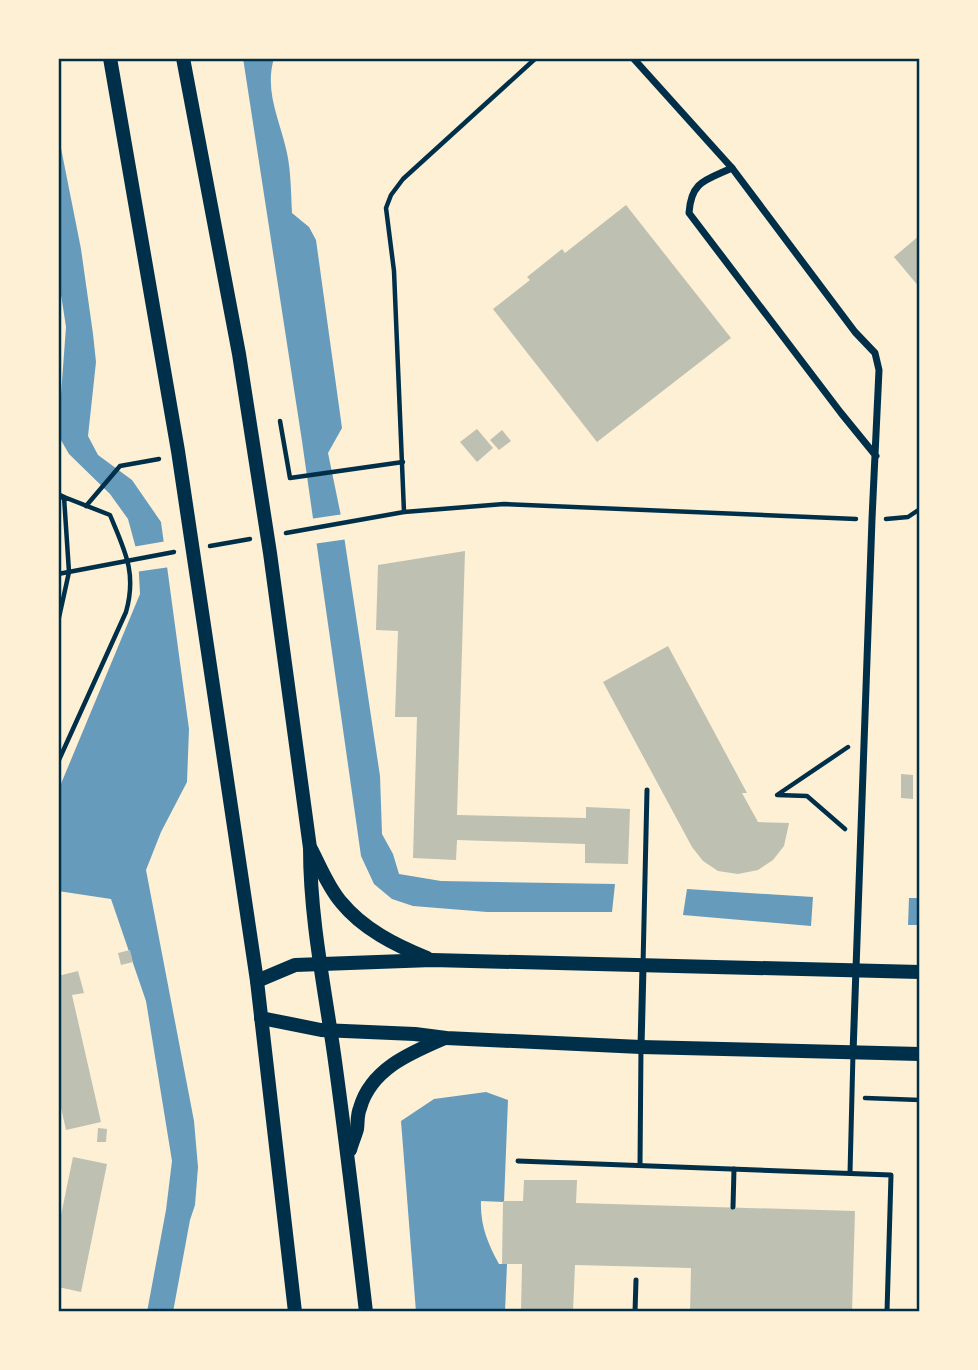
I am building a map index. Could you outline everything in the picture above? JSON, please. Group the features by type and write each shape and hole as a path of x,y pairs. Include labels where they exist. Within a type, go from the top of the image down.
{"main road":[{"path":"110,58 178,451 257,981 295,1312"},
{"path":"183,58 239,354 270,553 310,848 310,877 320,963 348,1156 366,1312"},
{"path":"310,848 340,901 359,920 382,938 432,960"},
{"path":"257,981 295,965 432,960 920,972"},
{"path":"261,1018 330,1030 446,1038 641,1047 920,1054"},
{"path":"348,1156 366,1091 387,1068 418,1049 446,1038"}],"street":[{"path":"633,58 732,168 855,331 875,353 879,370 854,971 853,1053"},
{"path":"732,168 701,183 690,197 689,213 841,414 876,456"},
{"path":"641,1047 643,966"}],"lane":[{"path":"643,966 647,790"},
{"path":"640,1165 641,1047"},
{"path":"850,1173 853,1053"},
{"path":"518,1161 891,1175 887,1312"},
{"path":"733,1207 734,1169"},
{"path":"635,1312 636,1280"}],"path":[{"path":"404,512 394,271 386,208 391,195 403,179 536,58"},
{"path":"280,421 290,478 402,462"},
{"path":"86,506 120,466 159,459"},
{"path":"58,622 69,572 60,496 110,515 128,558 131,592 126,612 58,762"},
{"path":"273,535 404,512 504,505 872,519 908,517 920,509"},
{"path":"207,547 260,537"},
{"path":"58,574 181,551"},
{"path":"859,841 807,796 777,795 864,737"},
{"path":"851,1097 920,1100"}],"water":[{"path":"243,58 274,58 271,70 272,94 288,160 292,213 309,227 316,240 342,428 328,453 341,516 380,776 382,834 393,854 399,874 441,881 615,884 612,912 487,912 413,906 392,899 374,884 361,856 302,441"},
{"path":"58,133 81,249 96,362 88,436 98,455 132,480 161,522 189,729 187,782 161,832 146,870 194,1121 198,1167 195,1205 173,1312 147,1312 172,1161 146,1001 111,899 58,891 58,791 140,594 138,556 128,519 110,494 69,454 58,435 66,327 58,275"},
{"path":"687,889 813,897 811,926 683,915"},
{"path":"909,898 920,898 920,925 908,925"},
{"path":"486,1092 508,1100 504,1202 481,1201 483,1226 488,1242 499,1264 507,1264 505,1312 416,1312 401,1121 434,1099"}],"pier":[{"path":"344,514 348,539 313,544 310,519"},
{"path":"167,541 170,567 135,572 132,547"}],"building":[{"path":"626,205 731,338 597,442 493,309 530,280 527,277 562,249 565,253"},
{"path":"920,235 920,288 894,257"},
{"path":"477,429 493,448 477,462 460,442"},
{"path":"502,430 511,441 499,450 490,440"},
{"path":"465,551 457,815 586,818 586,807 630,809 628,864 585,863 585,844 457,840 456,860 413,858 417,717 395,717 398,631 376,630 378,565"},
{"path":"668,646 747,793 742,793 758,822 789,823 784,846 773,860 758,870 738,874 718,871 703,861 692,847 603,682"},
{"path":"901,774 913,775 913,799 901,798"},
{"path":"130,950 133,962 121,965 118,953"},
{"path":"78,971 84,993 72,995 101,1122 66,1130 58,1094 58,976"},
{"path":"98,1128 107,1129 106,1142 97,1142"},
{"path":"73,1157 107,1164 81,1292 58,1287 58,1230"},
{"path":"524,1180 577,1180 576,1203 855,1211 852,1312 690,1312 691,1268 575,1265 573,1312 521,1312 522,1264 502,1264 503,1201 523,1201"}]}
